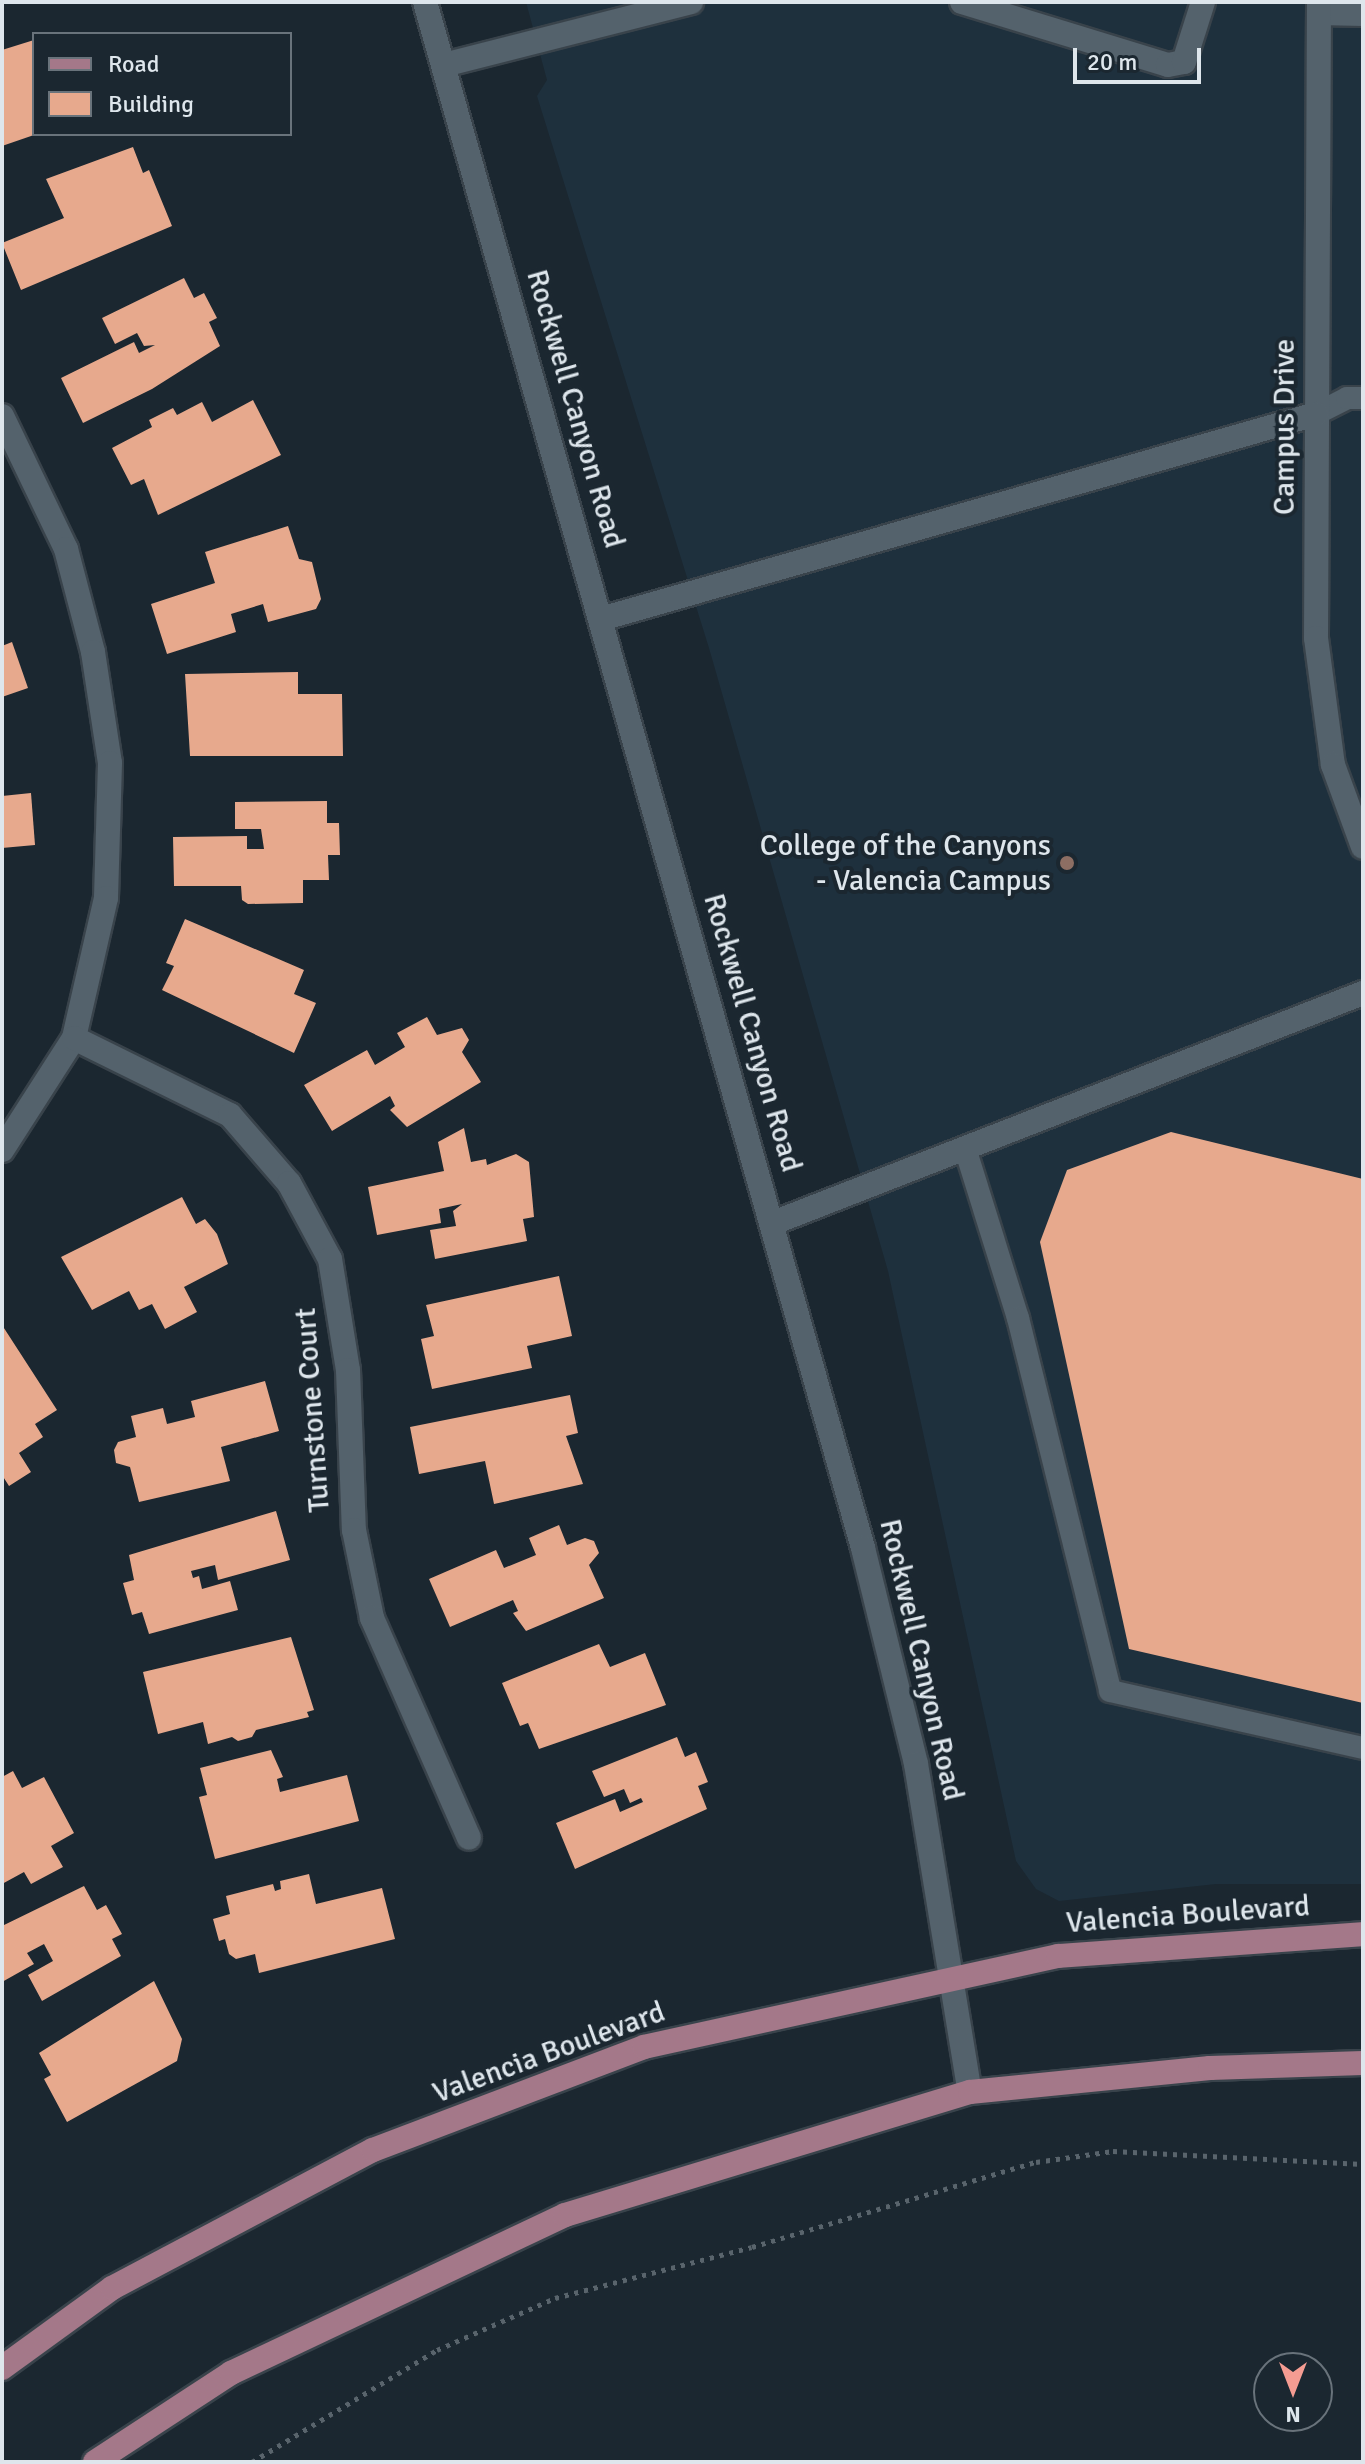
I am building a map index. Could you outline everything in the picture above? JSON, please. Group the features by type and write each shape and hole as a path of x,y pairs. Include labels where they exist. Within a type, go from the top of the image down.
{"main road":[{"name":"Valencia Boulevard","path":"2,2368 112,2288 373,2150 644,2047 953,1976 1058,1956 1363,1934"},
{"path":"95,2462 231,2373 565,2215 970,2092 1210,2068 1363,2063"}],"street":[{"name":"Rockwell Canyon Road","path":"425,2 773,1223 916,1764 970,2092"},
{"path":"444,65 691,2"},
{"path":"962,2 1168,65 1184,62 1203,2"},
{"name":"Campus Drive","path":"1319,8 1317,652 1333,765 1363,847"},
{"path":"601,619 1316,414"},
{"path":"2,416 66,549 93,652 110,763 106,898 74,1038 2,1150"},
{"path":"773,1223 1363,993"},
{"name":"Turnstone Court","path":"74,1038 230,1115 289,1183 330,1259 348,1370 354,1530 372,1618 469,1838"}],"lane":[{"path":"1319,8 1363,15"},
{"path":"1316,414 1347,398 1363,398"},
{"path":"965,1148 1018,1318 1110,1691 1363,1748"}],"path":[{"path":"252,2462 437,2350 555,2298 752,2247 1036,2162 1113,2151 1363,2164"}],"shaded area":[{"name":"College of the Canyons - Valencia Campus","path":"526,2 1363,2 1363,1884 1216,1884 1059,1901 1036,1889 1016,1861 888,1271 709,648 537,96 547,80"}],"building":[{"path":"32,41 32,136 2,146 2,50"},
{"path":"133,147 143,173 149,170 172,226 21,290 2,243 64,218 46,179"},
{"path":"184,278 194,298 204,293 217,318 209,322 220,346 152,389 83,423 61,378 134,342 139,353 155,345 144,346 137,333 115,344 102,318"},
{"path":"253,400 281,455 158,515 144,479 131,485 112,448 152,427 149,420 173,408 177,415 202,402 212,422"},
{"path":"288,526 299,559 312,562 321,599 316,609 268,622 263,604 231,614 236,632 167,654 151,604 215,583 205,552"},
{"path":"12,642 28,688 2,697 2,646"},
{"path":"298,672 298,694 342,694 343,756 190,756 185,674"},
{"path":"31,793 35,845 2,848 2,796"},
{"path":"327,801 327,823 339,823 340,855 328,855 329,880 303,880 303,903 248,904 242,900 241,886 174,886 173,837 247,836 247,849 264,849 261,829 235,829 235,802"},
{"path":"185,919 304,970 294,994 316,1003 294,1053 162,990 174,966 166,963"},
{"path":"427,1017 437,1035 462,1028 469,1040 462,1052 481,1082 407,1127 390,1110 395,1106 390,1096 332,1131 304,1085 367,1050 375,1065 405,1047 397,1033"},
{"path":"464,1128 471,1162 486,1159 487,1165 516,1154 529,1162 534,1217 523,1219 527,1241 435,1259 430,1230 456,1226 453,1211 462,1204 439,1209 441,1223 377,1235 368,1187 444,1171 438,1142"},
{"path":"1171,1132 1363,1179 1363,1703 1129,1649 1040,1242 1067,1170"},
{"path":"182,1197 196,1224 205,1219 217,1234 228,1264 184,1287 197,1312 165,1329 152,1304 139,1310 129,1291 92,1310 61,1257"},
{"path":"559,1276 572,1336 527,1346 532,1368 432,1389 421,1339 434,1336 426,1305"},
{"path":"2,1325 57,1410 35,1424 43,1437 19,1453 31,1472 9,1486 2,1475"},
{"path":"265,1381 279,1431 221,1447 230,1481 139,1502 130,1467 116,1463 114,1450 118,1442 136,1437 131,1416 163,1408 167,1424 195,1417 191,1401"},
{"path":"570,1395 578,1433 566,1436 583,1484 494,1504 485,1461 419,1474 410,1427"},
{"path":"276,1511 290,1560 218,1580 215,1565 191,1571 193,1578 199,1576 202,1589 230,1581 238,1610 149,1634 142,1612 132,1615 123,1583 134,1580 129,1555"},
{"path":"559,1525 567,1545 585,1538 594,1541 599,1553 589,1565 604,1598 526,1631 513,1613 518,1611 513,1600 450,1627 429,1579 496,1550 504,1568 536,1555 529,1538"},
{"path":"291,1637 314,1710 307,1712 309,1717 256,1730 252,1737 238,1741 232,1737 208,1744 203,1722 158,1734 143,1672"},
{"path":"599,1644 610,1667 645,1653 666,1705 539,1749 528,1723 520,1726 502,1683"},
{"path":"677,1737 685,1757 696,1752 708,1782 698,1786 707,1809 575,1869 556,1823 615,1799 620,1812 643,1802 641,1798 630,1803 624,1789 604,1797 592,1771"},
{"path":"271,1750 283,1777 277,1779 280,1792 347,1775 359,1821 215,1859 199,1797 207,1795 200,1768"},
{"path":"13,1771 22,1788 44,1777 74,1833 51,1846 63,1867 31,1884 24,1872 2,1884 2,1777"},
{"path":"309,1874 316,1904 382,1888 395,1939 259,1973 255,1954 236,1959 229,1954 225,1939 219,1941 213,1919 230,1914 226,1896 273,1884 275,1891 281,1889 280,1881"},
{"path":"84,1886 97,1910 106,1905 122,1934 112,1939 121,1956 42,2001 28,1975 53,1961 44,1944 27,1953 34,1964 2,1982 2,1926"},
{"path":"154,1981 182,2039 177,2061 67,2122 44,2079 51,2075 39,2053"}],"place":[{"name":"College of the Canyons - Valencia Campus","path":"1067,863"}]}
